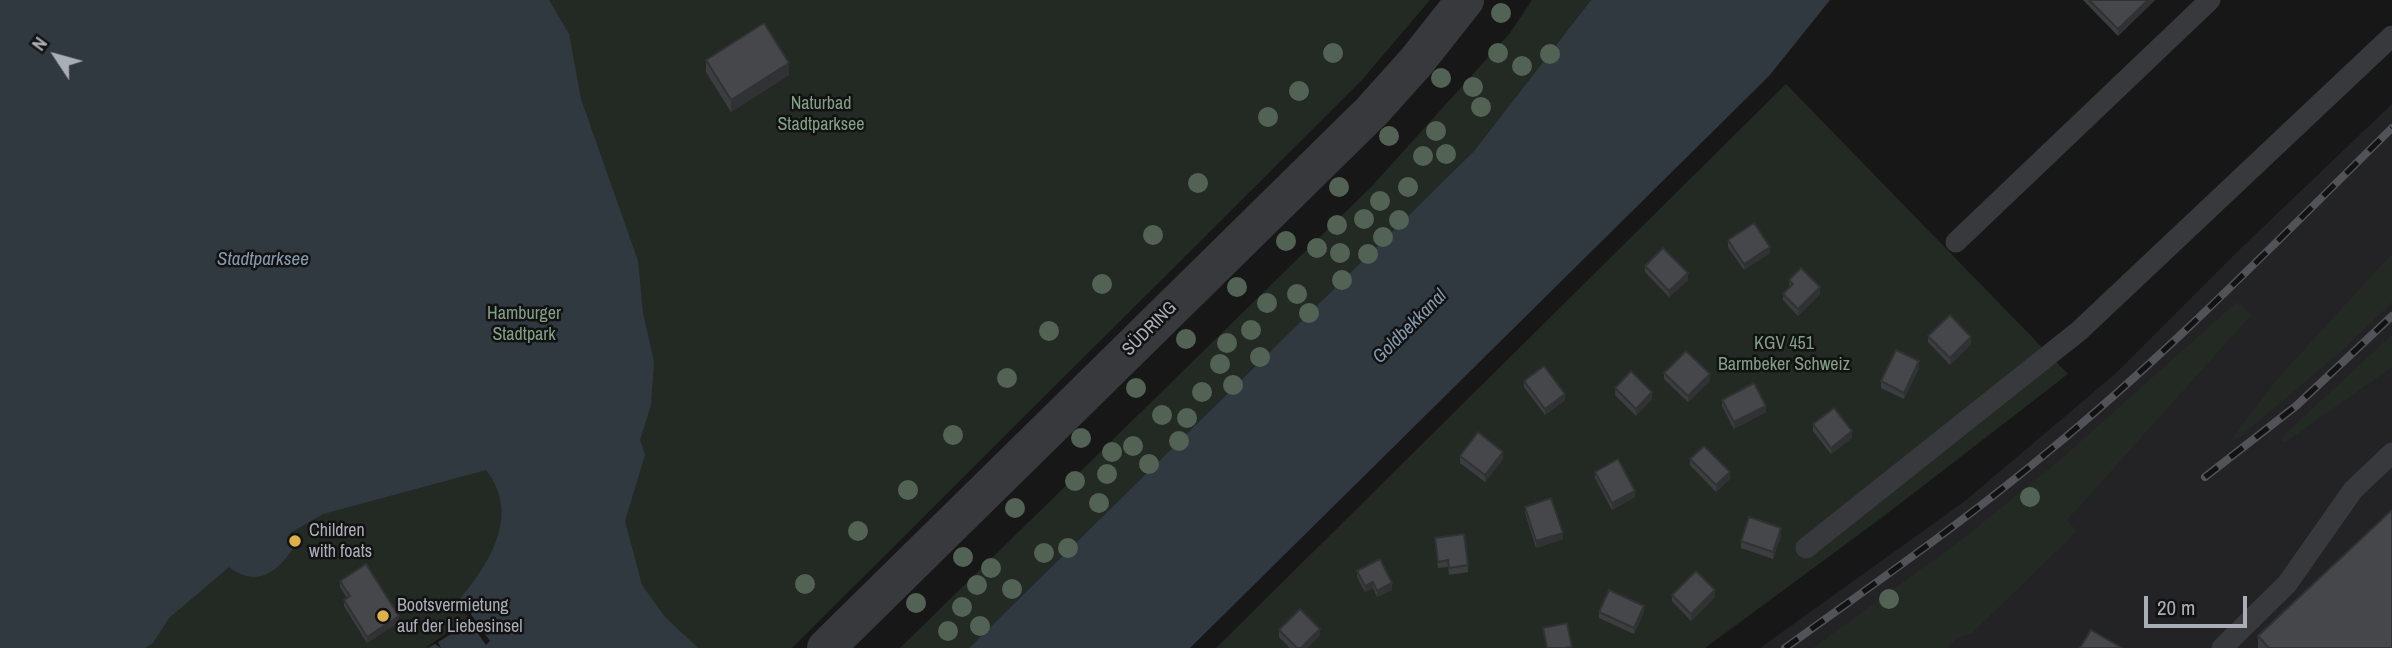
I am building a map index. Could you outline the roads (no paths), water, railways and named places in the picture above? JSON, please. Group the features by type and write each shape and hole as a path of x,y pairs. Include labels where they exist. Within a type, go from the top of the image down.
{"street":[{"name":"SÜDRING","path":"826,648 1372,111 1416,62 1465,0"}],"lane":[{"path":"1956,242 2210,0"},
{"path":"1806,548 2079,331 2392,36"},
{"path":"2222,648 2287,584 2353,490 2392,453"}],"water":[{"name":"Stadtparksee","path":"0,0 549,0 569,34 581,99 638,261 643,313 654,362 651,405 640,440 645,455 625,521 642,585 665,617 698,648 429,648 474,619 460,599 491,554 501,521 501,504 496,487 486,470 323,514 290,533 294,547 273,570 257,577 239,573 229,567 169,618 153,643 145,648 0,648"},
{"name":"Goldbekkanal","path":"1591,0 1830,0 1769,76 1190,648 969,648 1474,151"}],"railway":[{"path":"1785,648 1981,505 2090,417 2222,296 2392,128"},
{"path":"2205,477 2296,406 2392,316"}],"place":[{"name":"Children with foats","path":"295,541"},
{"name":"Bootsvermietung auf der Liebesinsel","path":"383,616"}],"park label":[{"name":"Naturbad Stadtparksee","path":"821,114"},
{"name":"Hamburger Stadtpark","path":"524,324"},
{"name":"KGV 451 Barmbeker Schweiz","path":"1784,354"}]}
